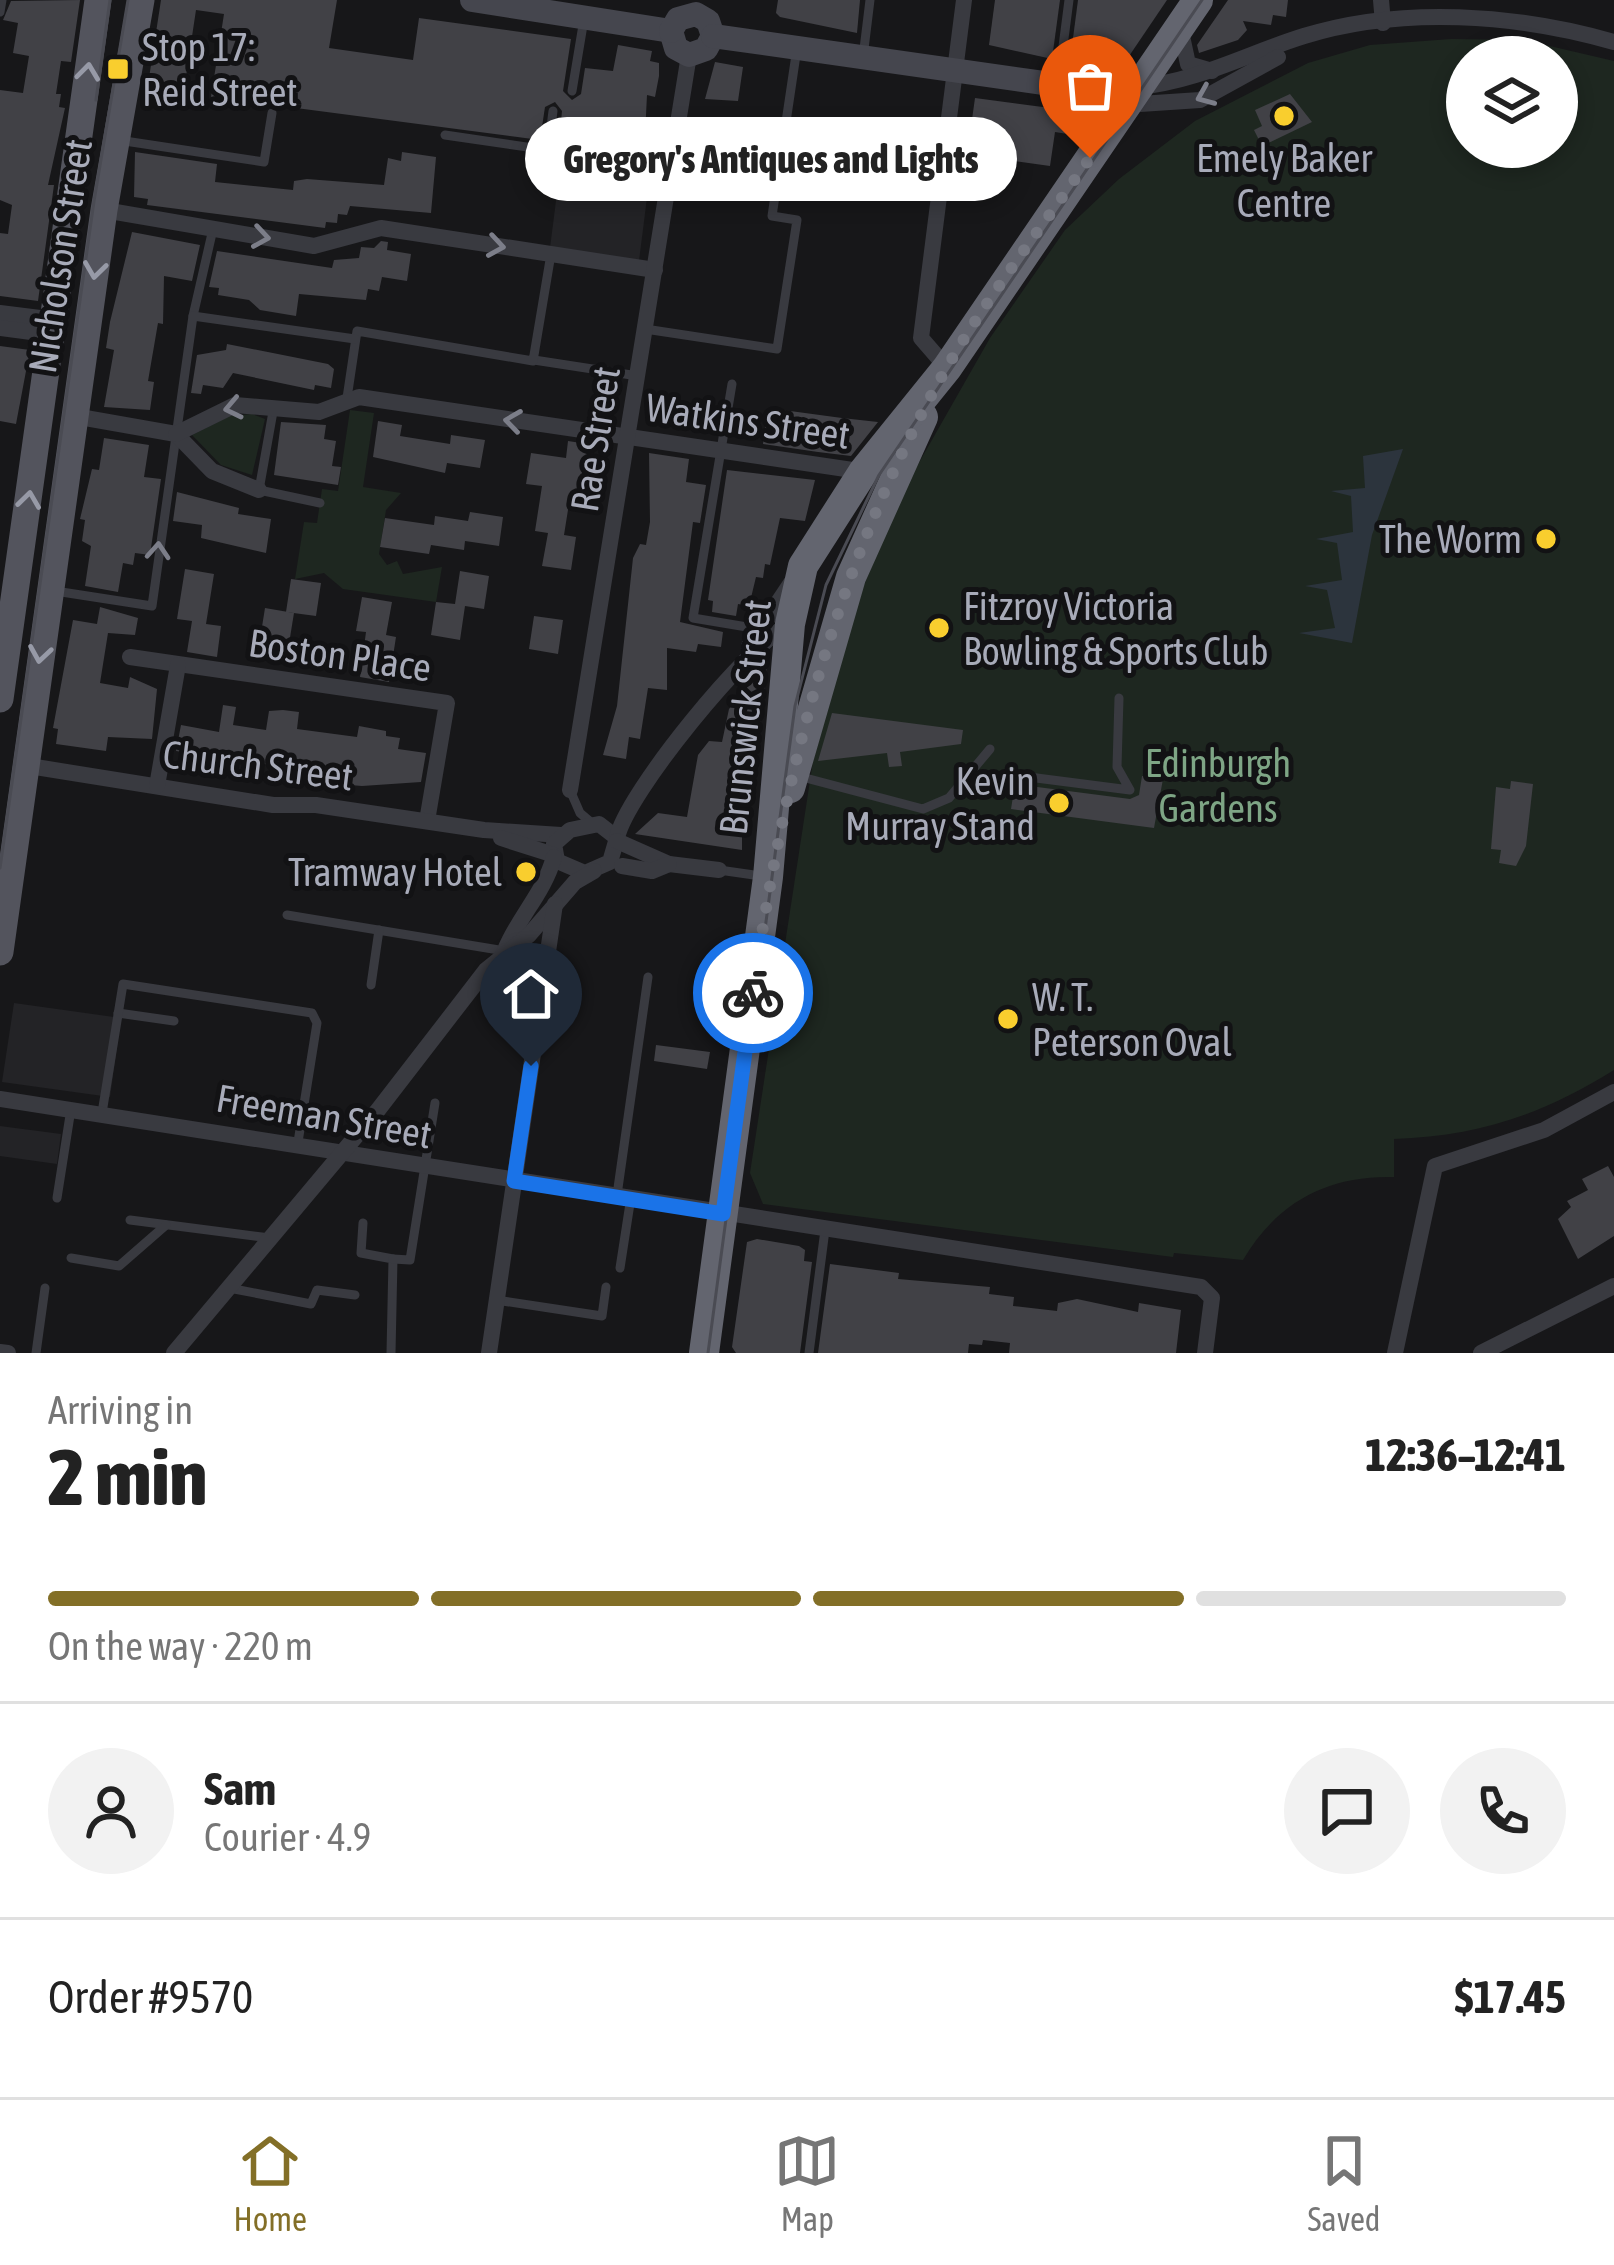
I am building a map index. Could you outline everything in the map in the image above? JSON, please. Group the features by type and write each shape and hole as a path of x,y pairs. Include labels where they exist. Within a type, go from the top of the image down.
{"highway":[{"path":"877,475 1189,13"},
{"name":"Brunswick Street","path":"704,1353 768,877 790,624 803,566 877,475"},
{"name":"Brunswick Street","path":"768,877 877,475"}],"main road":[{"name":"Nicholson Street","path":"0,699 98,0"},
{"name":"Nicholson Street","path":"0,952 104,211 141,0"}],"street":[{"path":"472,0 671,31"},
{"path":"946,368 921,338 964,0"},
{"path":"712,36 1131,96 1200,100 1265,63 1364,32 1378,23 1381,0"},
{"path":"697,7 712,36 706,49 689,55 676,48 671,31 678,19 697,7"},
{"path":"1189,13 1188,64 1202,71 1226,68"},
{"path":"1131,96 1190,81 1318,32 1378,23 1516,22 1614,42"},
{"name":"Rae Street","path":"570,790 689,55"},
{"path":"104,211 314,246 381,228 655,270"},
{"path":"0,313 55,328"},
{"path":"0,328 55,328"},
{"name":"Watkins Street","path":"175,433 229,406 320,412 347,398 877,475"},
{"path":"74,416 175,433 212,471 260,490"},
{"path":"730,677 803,566"},
{"path":"174,1353 505,951 530,935 574,882 610,862 644,786 762,640 790,624"},
{"name":"Boston Place","path":"130,657 447,704 427,821"},
{"path":"158,786 178,665"},
{"name":"Church Street","path":"23,765 273,806 316,805 484,830 561,835"},
{"path":"505,951 514,927 545,885 561,835 595,824 644,786"},
{"path":"595,824 617,840 669,864 719,870"},
{"name":"Church Street","path":"484,830 554,856"},
{"path":"554,856 572,871 594,871"},
{"path":"622,866 652,872 669,864"},
{"path":"489,1353 555,904"},
{"path":"505,951 530,965 538,1021"},
{"path":"1395,1353 1436,1165 1544,1130 1614,1092"},
{"name":"Freeman Street","path":"0,1099 298,1142 425,1168 1133,1278 1204,1296"},
{"path":"1481,1353 1614,1286"},
{"path":"1195,1353 1204,1296"},
{"path":"1204,1296 1205,1353"}],"lane":[{"path":"0,12 2,0"},
{"path":"862,57 870,0"},
{"path":"1058,85 1069,0"},
{"path":"572,91 585,17"},
{"path":"645,329 777,350 797,220 772,216 797,48"},
{"path":"548,150 553,111"},
{"path":"118,140 264,162 272,112"},
{"path":"445,134 671,168"},
{"path":"782,154 940,174"},
{"path":"50,590 152,606 193,316 213,230"},
{"path":"534,360 551,254"},
{"path":"193,316 356,339"},
{"path":"347,398 357,331 638,376"},
{"path":"732,384 693,618 759,629"},
{"path":"274,406 260,490 320,503"},
{"path":"1013,775 1130,790 1117,767 1119,698"},
{"path":"793,775 923,809 949,798 990,749"},
{"name":"Rae Street","path":"570,790 580,813 595,824"},
{"path":"719,870 768,877"},
{"path":"287,916 505,951"},
{"path":"371,985 379,930"},
{"path":"620,1268 647,976"},
{"path":"102,1113 123,984 312,1013 317,1023 298,1142"},
{"path":"118,1013 174,1021"},
{"path":"363,1223 361,1253 410,1260 435,1103"},
{"path":"57,1198 71,1108"},
{"path":"130,1220 270,1238"},
{"path":"71,1258 119,1266 166,1225"},
{"path":"809,1353 825,1230"},
{"path":"391,1353 393,1259"},
{"path":"496,1300 602,1316 606,1287"},
{"path":"36,1353 46,1288"},
{"path":"229,1288 311,1304 317,1289 355,1295"}],"shaded area":[{"path":"561,161 650,174 639,261 550,248"},
{"path":"1403,449 1372,535 1352,643 1299,633 1335,628 1327,590 1305,586 1342,580 1337,543 1316,539 1353,532 1351,496 1331,491 1365,488 1363,456"},
{"path":"14,1003 121,1018 110,1097 2,1082"},
{"path":"0,1126 61,1134 57,1164 0,1156"}],"green space":[{"name":"Edinburgh Gardens","path":"1446,39 1446,168 1578,168 1578,53 1614,61 1614,1070 1561,1099 1508,1120 1454,1133 1394,1139 1394,1177 1347,1181 1307,1196 1272,1222 1243,1260 1174,1253 1173,1257 763,1204 750,1173 813,761 861,592 904,489 990,338 1065,230 1119,179 1195,121 1308,63 1370,45"},
{"path":"350,410 374,413 363,487 401,493 386,510 379,554 387,565 397,561 403,574 442,567 436,602 343,589 324,573 295,579 304,522 317,523 322,489 338,491"},
{"path":"252,414 265,419 252,475 221,465 192,435 230,416"}],"building":[{"path":"80,0 71,62 61,61 56,94 61,94 59,107 65,108 48,185 54,185 38,301 0,296 0,233 8,234 12,205 0,200 0,90 23,93 29,56 13,53 18,23 3,20 11,1"},
{"path":"161,0 337,0 329,48 413,60 419,18 571,39 563,91 572,100 581,94 585,68 613,71 618,45 652,51 650,61 659,63 659,76 655,97 647,95 644,155 559,143 562,111 555,102 545,107 540,140 211,97 224,14 196,10 183,96 147,91"},
{"path":"778,0 860,0 857,33 780,17"},
{"path":"995,0 1060,0 1052,59 989,45"},
{"path":"1078,0 1167,0 1121,68 1070,61"},
{"path":"1228,0 1288,0 1286,17 1273,15 1271,25 1243,21 1247,30 1238,40 1199,53 1197,45"},
{"path":"715,62 743,67 738,101 705,99"},
{"name":"Emely Baker Centre","path":"1290,94 1312,122 1262,146 1254,130 1262,126 1255,110"},
{"path":"975,98 1090,113 1074,135 1055,132 1050,166 977,156 978,149 968,148"},
{"path":"135,152 217,164 215,182 293,190 294,181 307,179 384,185 388,158 401,161 402,152 436,157 431,213 350,206 347,215 338,214 337,223 326,222 325,228 147,205 148,199 134,197"},
{"path":"132,232 200,245 192,281 164,276 163,324 158,323 148,381 154,382 150,410 104,407 114,350 106,348 110,322"},
{"path":"381,241 388,242 387,250 411,254 407,281 382,277 379,291 368,289 366,300 299,294 296,316 260,310 249,300 218,295 219,288 209,287 217,251 332,268 334,260 359,258 361,247 374,248"},
{"path":"227,344 328,364 334,369 331,388 315,385 314,390 233,373 223,388 203,385 201,394 191,393 197,355 226,350"},
{"path":"0,346 30,350 16,424 0,421"},
{"path":"768,408 878,422 851,456 818,452 763,444"},
{"path":"378,421 402,425 400,436 450,444 451,435 485,440 480,468 447,463 445,473 373,457"},
{"path":"281,422 326,425 324,439 336,441 332,466 341,467 338,485 274,475"},
{"path":"104,438 149,445 144,477 161,479 150,555 135,553 133,565 123,563 118,592 85,586 91,546 82,541 85,520 80,519 92,469 99,470"},
{"path":"568,441 594,445 584,493 571,491 564,535 576,537 571,570 542,566 548,533 535,531 542,486 526,484 531,453 566,458"},
{"path":"649,453 689,459 686,482 706,485 700,523 693,522 680,622 723,632 721,647 698,644 696,652 667,648 667,690 648,688 640,739 629,737 626,759 603,755 617,706 633,558 640,544 646,545 650,522"},
{"path":"727,470 815,480 805,521 780,518 770,565 765,564 763,578 756,577 749,606 738,604 736,616 712,612 713,601 708,600"},
{"path":"177,492 239,508 238,514 271,519 266,553 201,538 202,525 173,521"},
{"path":"470,512 503,517 499,546 465,541 464,550 431,545 429,554 380,547 385,518 434,525 435,516 468,521"},
{"path":"185,569 214,574 206,624 221,626 217,657 187,652 192,621 177,619"},
{"path":"460,571 489,576 484,609 465,606 460,640 431,635 436,602 455,604"},
{"path":"291,579 321,583 316,616 286,612"},
{"path":"362,597 392,602 386,635 396,637 389,682 360,677 366,632 356,631"},
{"path":"100,607 138,618 135,635 108,633 100,683 128,688 130,677 157,689 152,739 108,737 106,751 56,744 58,729 53,728 73,620 97,624"},
{"path":"265,608 294,613 286,662 257,658"},
{"path":"534,616 563,620 558,654 529,649"},
{"path":"767,664 755,774 748,773 742,812 742,850 635,834 658,813 687,817 698,755 709,741 722,742 729,709"},
{"path":"223,705 236,707 233,725 266,730 269,711 283,710 299,712 297,729 357,737 359,726 386,731 386,736 400,738 398,749 426,753 421,782 350,785 351,777 176,751 181,725 219,732"},
{"path":"832,713 963,730 961,744 900,752 902,766 889,767 887,753 818,761"},
{"path":"1142,776 1163,779 1154,828 1011,809 1015,784 1130,799 1139,795"},
{"path":"1511,781 1533,784 1526,846 1516,866 1499,863 1501,850 1491,849 1496,787 1510,789"},
{"path":"656,1045 710,1052 707,1069 654,1061"},
{"path":"1608,1166 1614,1177 1614,1236 1578,1259 1558,1219 1571,1207 1567,1201 1588,1190 1582,1179"},
{"path":"757,1239 799,1246 805,1250 804,1261 812,1262 800,1353 736,1353 732,1347 747,1242"},
{"path":"830,1264 899,1273 898,1279 990,1287 989,1294 1014,1297 1013,1306 1057,1311 1058,1303 1077,1299 1138,1312 1139,1303 1181,1310 1176,1353 1009,1353 1010,1343 983,1340 982,1345 969,1344 968,1353 818,1353"}],"tram line":[{"path":"96,100 110,0"},
{"path":"0,868 94,201 128,0"},
{"path":"708,1353 795,706 826,585 879,475 1202,0"}],"way so far":[{"path":"753,993 768,877 821,667 885,492 946,368 1090,158"}],"place":[{"name":"Stop 17: Reid Street","path":"118,69"},
{"name":"Emely Baker Centre","path":"1284,116"},
{"name":"Gregory's Antiques and Lights","path":"1090,158"},
{"name":"The Worm","path":"1546,539"},
{"name":"Fitzroy Victoria Bowling & Sports Club","path":"939,628"},
{"name":"Kevin Murray Stand","path":"1059,803"},
{"name":"Tramway Hotel","path":"526,872"},
{"name":"W. T. Peterson Oval","path":"1008,1019"}],"route":[{"path":"531,1066 514,1181 723,1214 753,993"}]}
